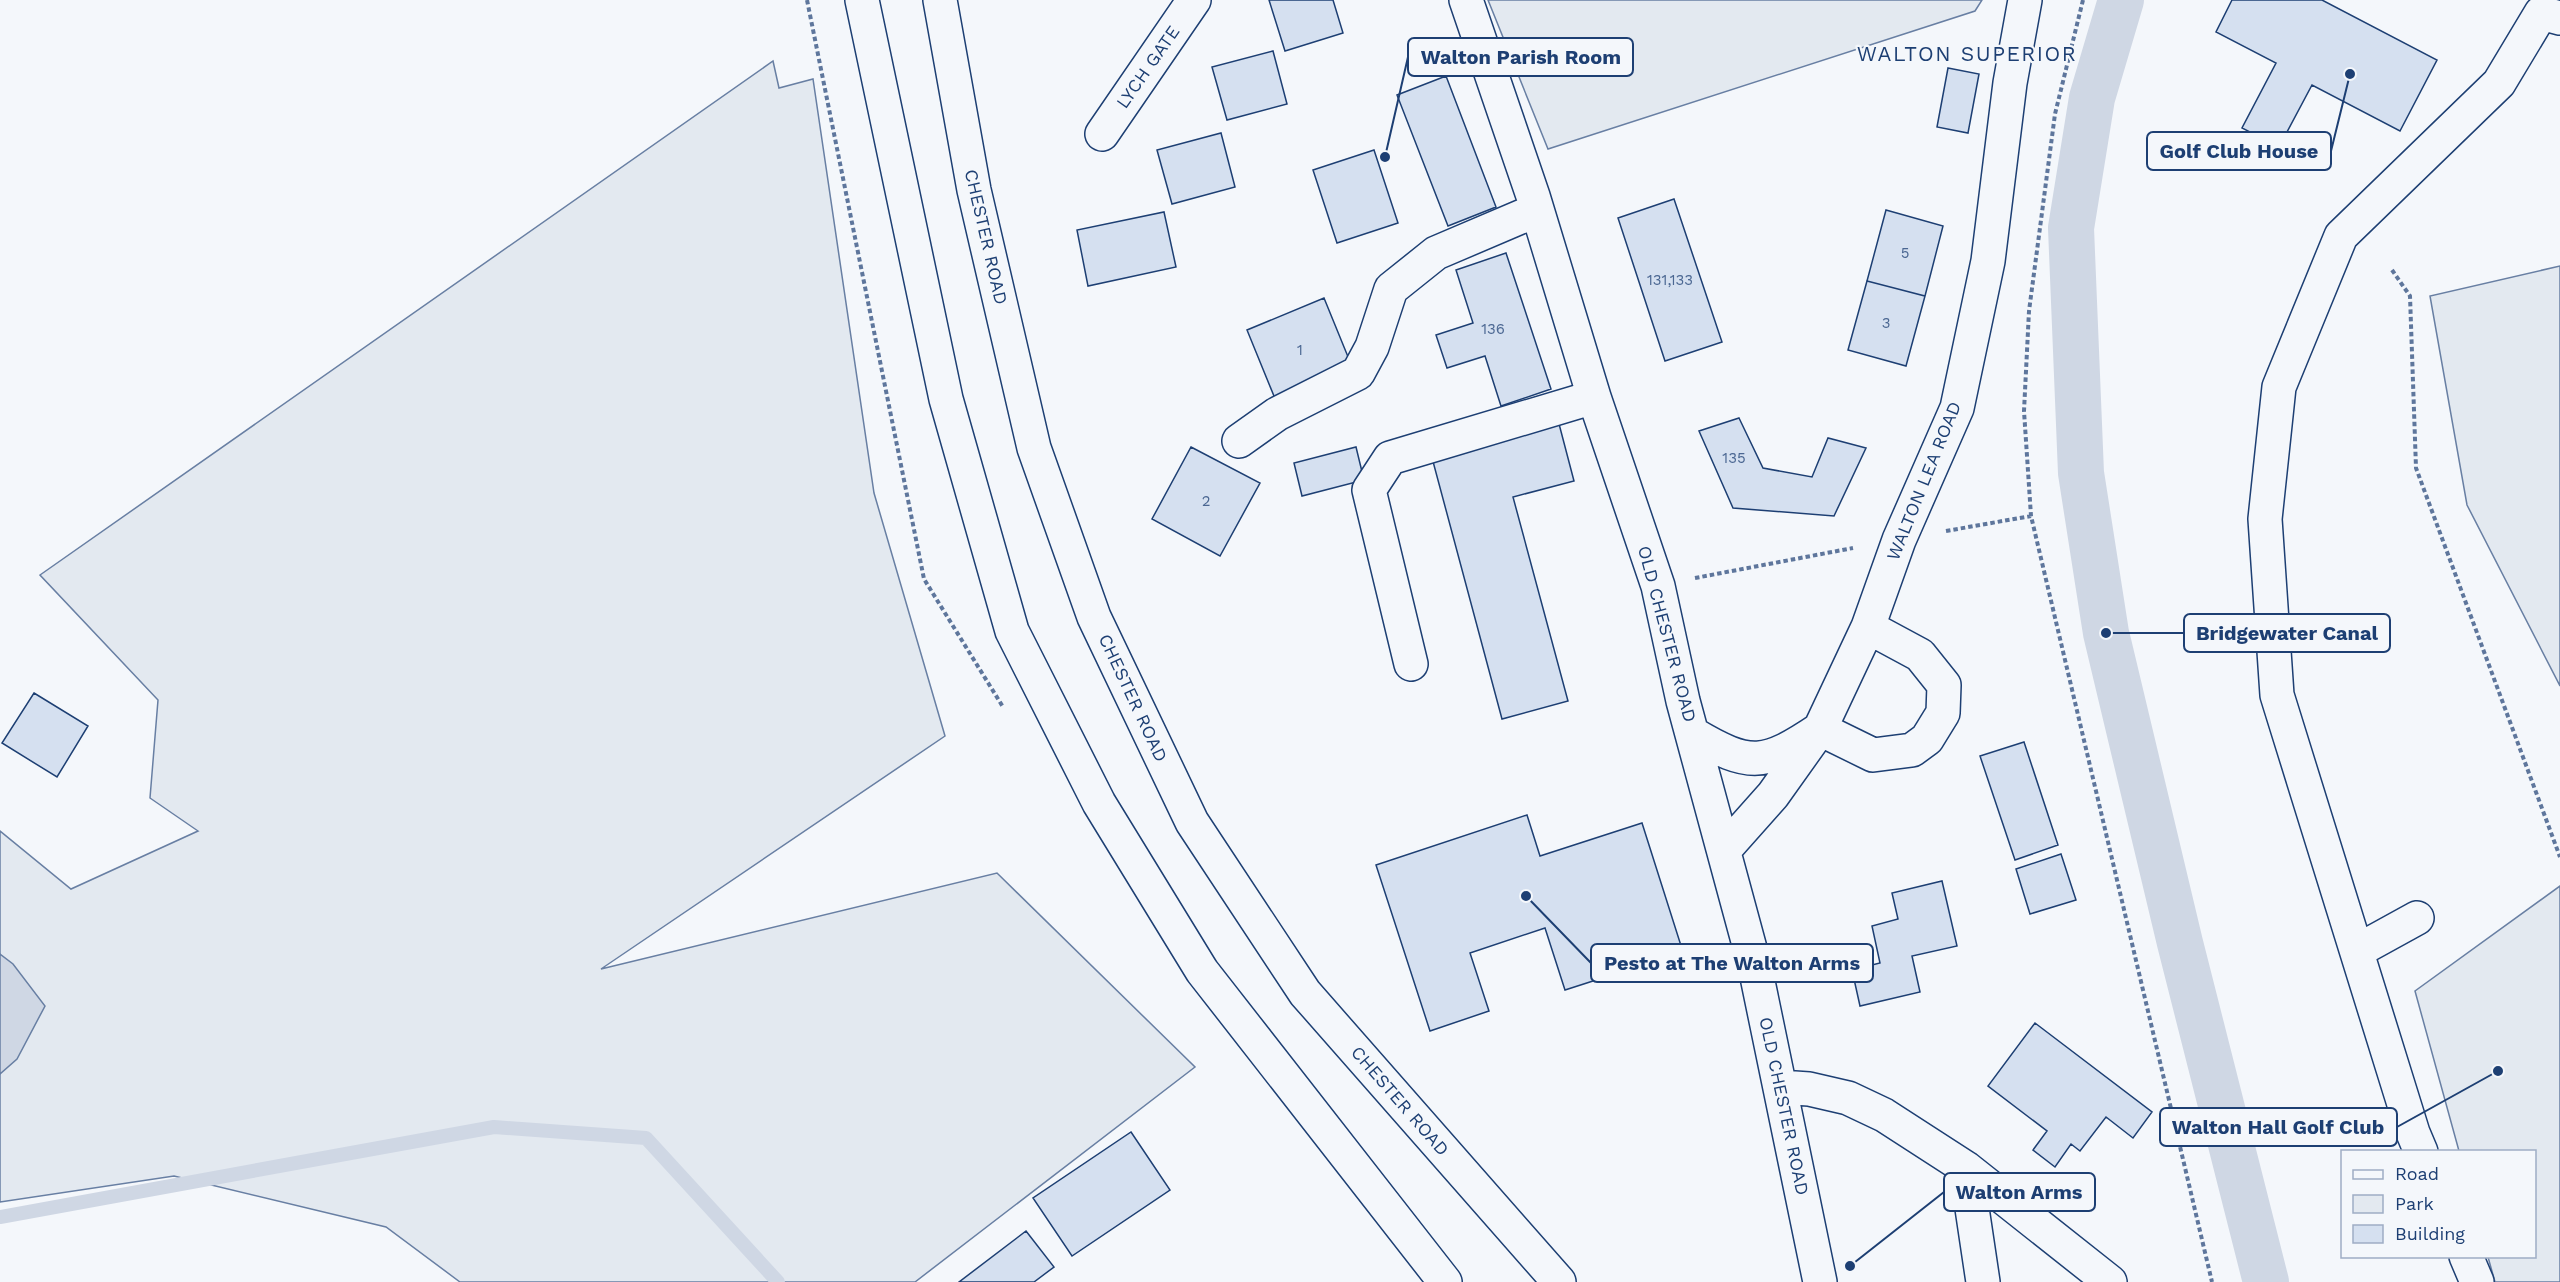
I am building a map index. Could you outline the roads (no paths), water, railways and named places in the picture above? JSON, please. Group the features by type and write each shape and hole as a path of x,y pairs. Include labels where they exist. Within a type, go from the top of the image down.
{"main road":[{"path":"862,0 946,399 1012,631 1099,803 1202,970 1445,1282"},
{"name":"CHESTER ROAD","path":"940,0 974,190 1034,448 1094,617 1192,822 1305,993 1559,1282"},
{"name":"LYCH GATE","path":"1102,134 1194,0"},
{"name":"OLD CHESTER ROAD","path":"1466,0 1537,210 1594,397 1658,586 1683,701 1725,849 1755,967 1820,1282"},
{"name":"WALTON LEA ROAD","path":"1725,849 1773,795 1820,729 1868,627 1899,540 1957,408 1988,261 2010,83 2025,0"},
{"path":"2420,1150 2277,695 2265,519 2279,387 2341,236 2499,83 2541,13 2560,18"},
{"path":"1239,441 1277,414 1358,373 1372,347 1391,289 1436,253 1537,210"},
{"path":"1411,664 1369,490 1390,458 1594,397"},
{"path":"1693,734 1724,752 1742,758 1756,759 1796,745 1820,729 1874,755 1912,750 1928,739 1943,713 1944,685 1920,655 1868,627"},
{"path":"2357,951 2417,918"},
{"path":"1780,1087 1809,1089 1848,1098 1884,1115 1966,1168 2110,1282"},
{"path":"1966,1168 1983,1282"},
{"path":"2466,1258 2477,1282"}],"waterway":[{"path":"2121,0 2092,98 2071,228 2081,473 2106,633 2180,943 2266,1282"},
{"path":"0,1217 494,1127 646,1138 778,1282"}],"place":[{"name":"Golf Club House","path":"2350,74"},
{"name":"Walton Parish Room","path":"1385,157"},
{"name":"Bridgewater Canal","path":"2106,633"},
{"name":"Pesto at The Walton Arms","path":"1526,896"},
{"name":"Walton Hall Golf Club","path":"2498,1071"},
{"name":"Walton Arms","path":"1850,1266"}],"district":[{"name":"WALTON SUPERIOR","path":"1967,54"}]}
